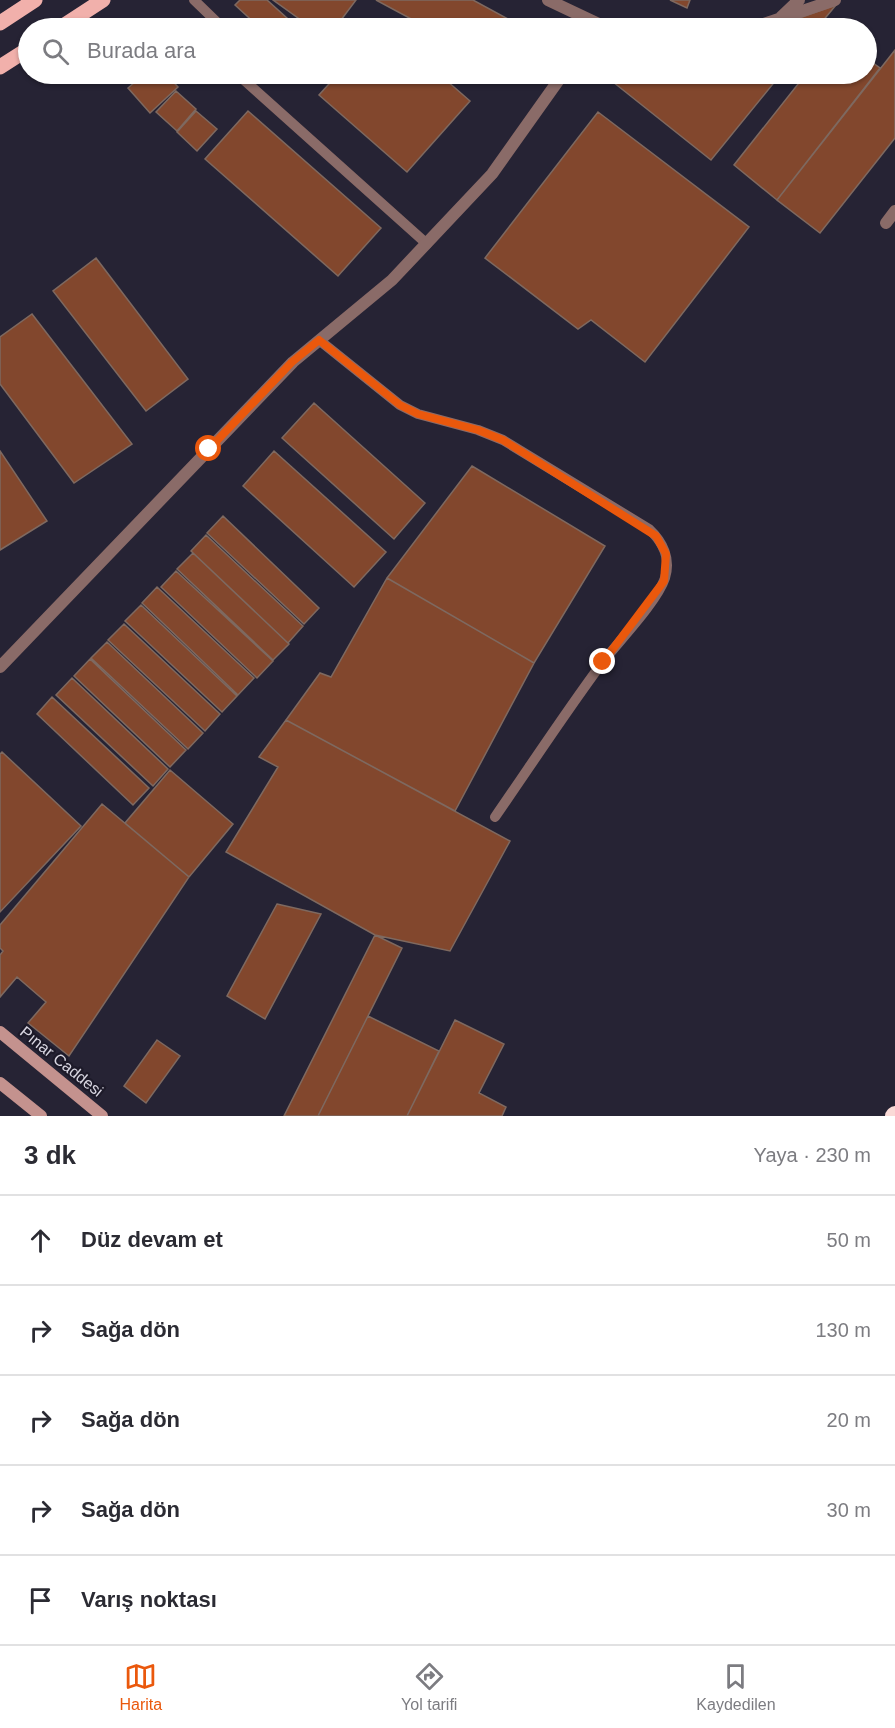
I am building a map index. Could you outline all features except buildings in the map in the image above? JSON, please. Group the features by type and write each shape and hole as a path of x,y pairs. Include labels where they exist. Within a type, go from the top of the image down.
{"main road":[{"path":"0,23 35,0"},
{"path":"75,18 103,0"},
{"path":"0,68 18,56"},
{"name":"Pınar Caddesi","path":"0,1032 102,1116"},
{"path":"0,1083 41,1116"}],"street":[{"path":"548,0 583,18"},
{"path":"780,18 799,0"},
{"path":"784,18 835,0"},
{"path":"0,667 292,362 392,280 427,244 492,174 556,84"},
{"path":"886,223 895,211"}],"lane":[{"path":"194,0 213,18"},
{"path":"248,84 427,244"},
{"path":"319,340 400,405 418,414 478,430 527,453 649,529 656,536 666,554 666,572 660,589 603,662 495,817"}],"route":[{"path":"209,449 292,362 319,340 400,405 418,414 459,424 503,440 649,529 656,536 666,554 664,581 603,662"}]}
